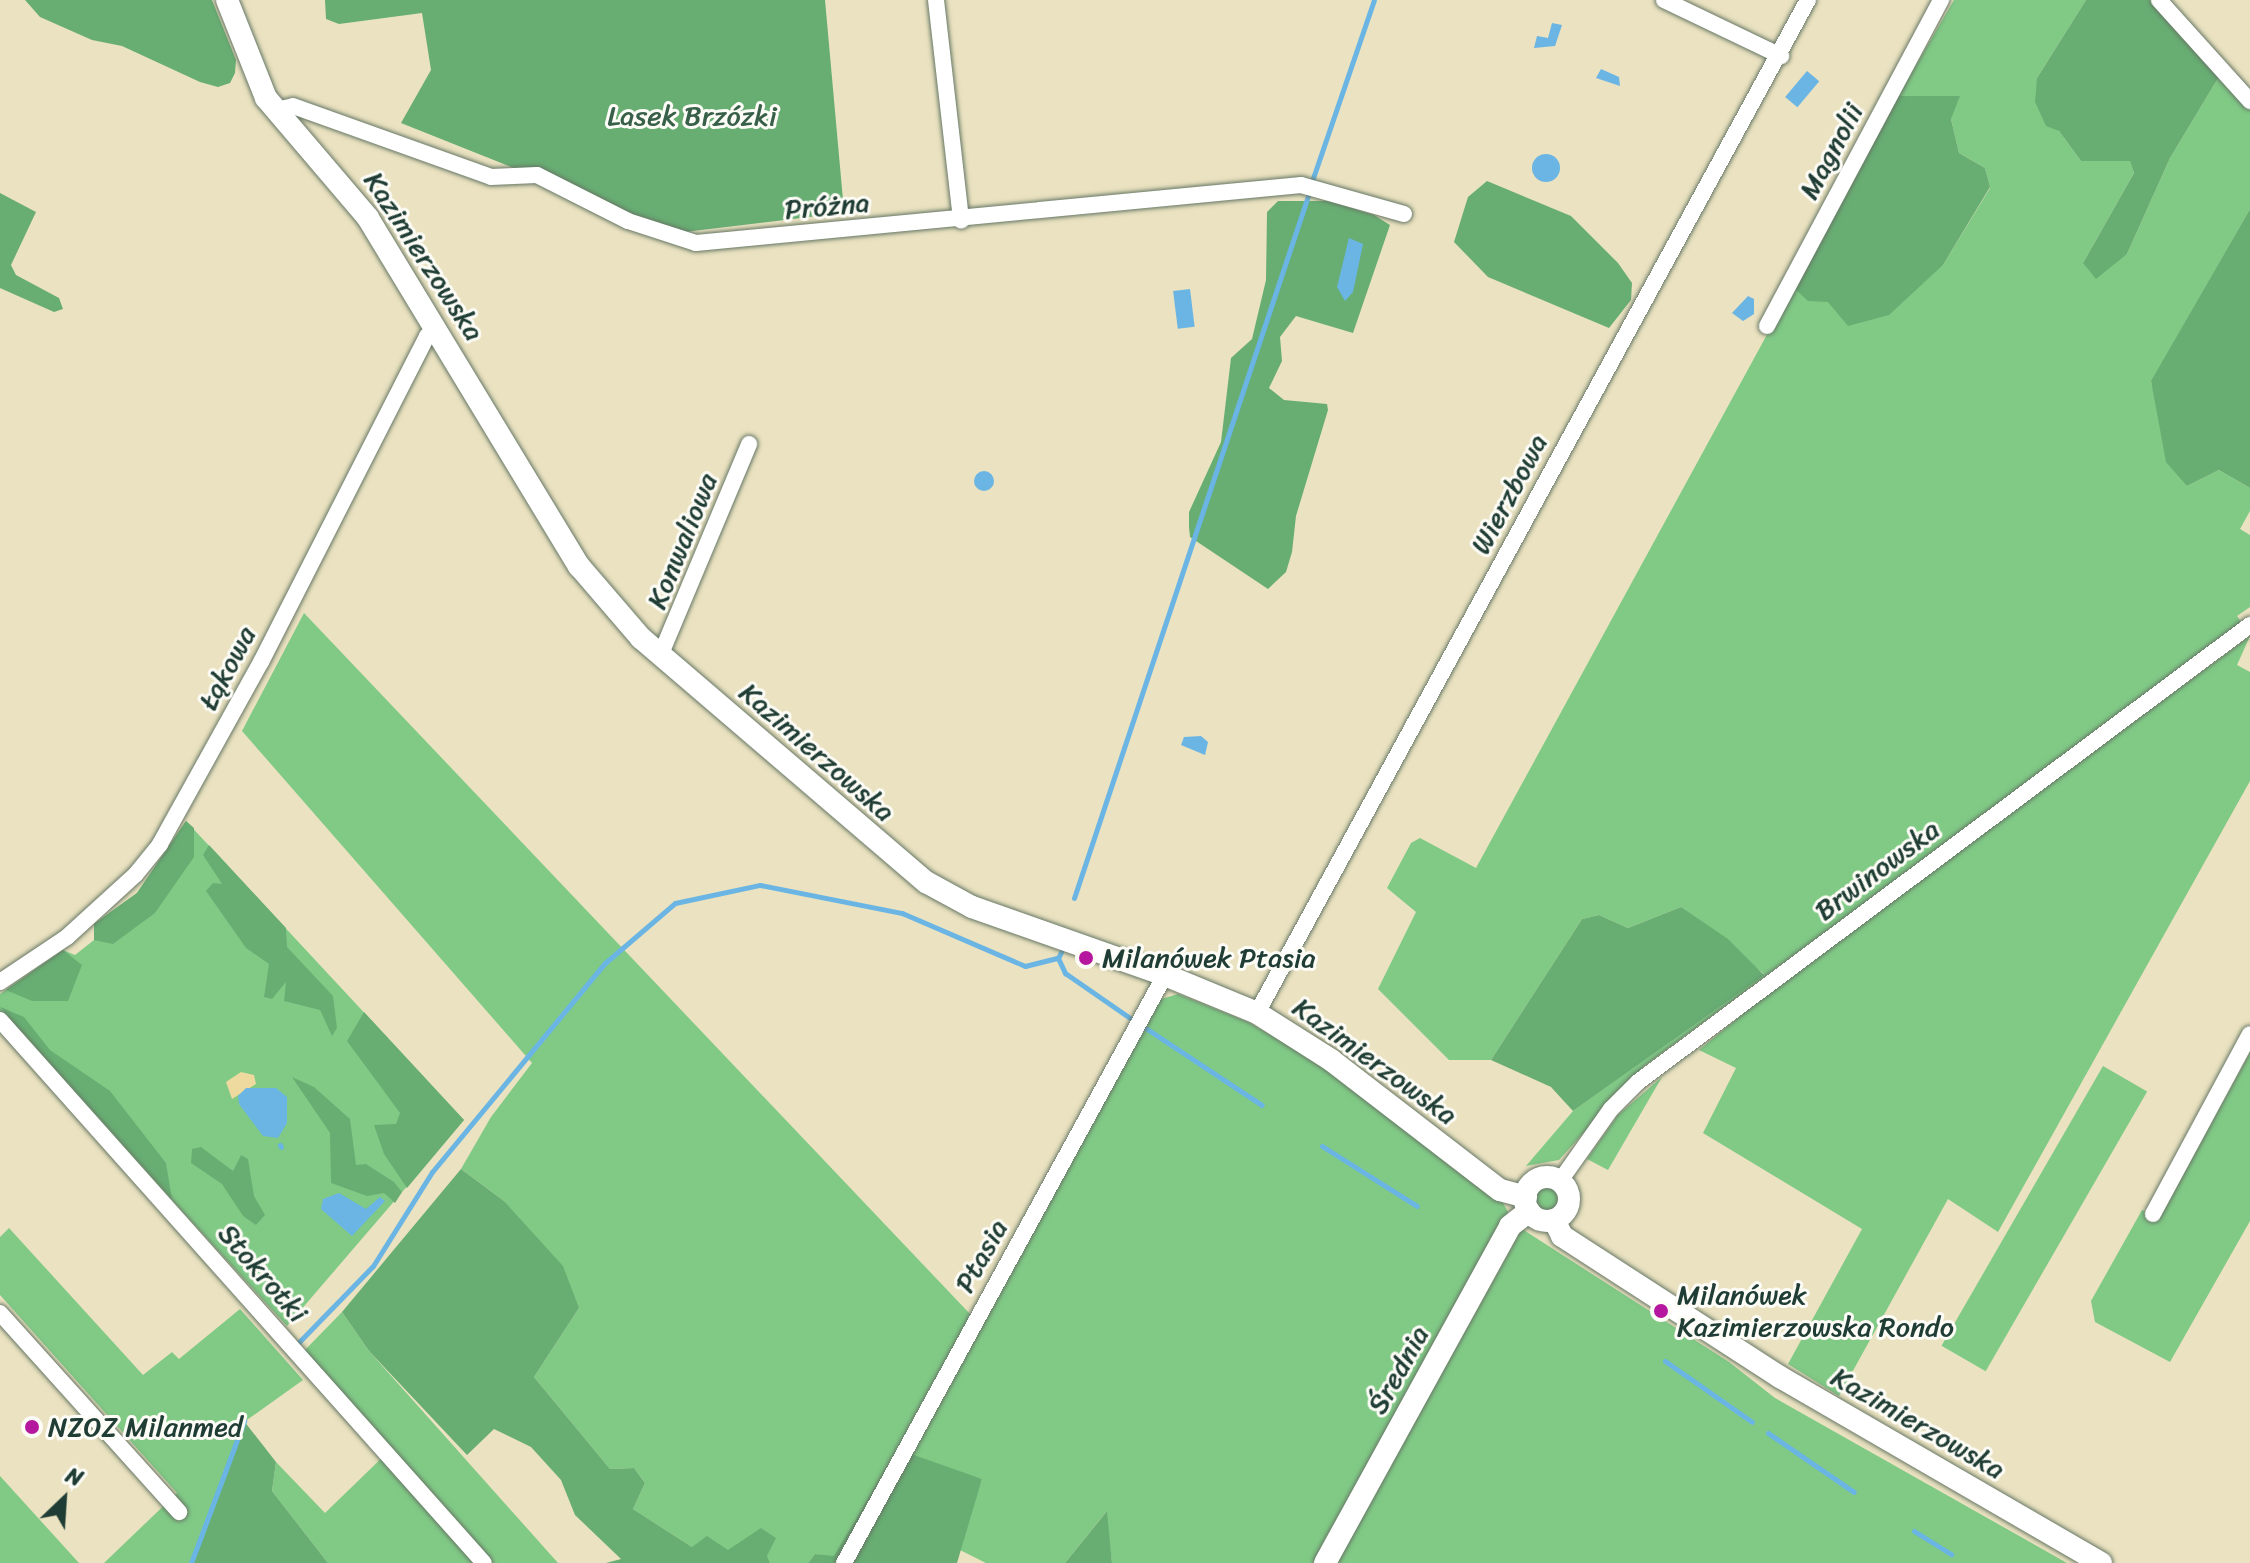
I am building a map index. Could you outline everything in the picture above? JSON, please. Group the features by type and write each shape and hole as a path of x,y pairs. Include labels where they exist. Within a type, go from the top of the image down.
{"street":[{"name":"Kazimierzowska","path":"227,0 261,89 361,209 438,329 579,566 619,617 660,656 926,882 972,907 1165,975 1257,1013 1320,1052 1500,1190 1527,1204"},
{"path":"936,0 961,221"},
{"path":"1664,0 1781,56"},
{"name":"Wierzbowa","path":"1257,1013 1781,56 1808,0"},
{"name":"Magnolii","path":"1767,326 1941,0"},
{"path":"2159,0 2250,101"},
{"name":"Próżna","path":"276,110 293,106 491,177 537,175 628,221 696,243 961,221 1301,185 1404,214"},
{"name":"Łąkowa","path":"0,982 67,937 136,874 160,844 261,662 427,336 438,329"},
{"name":"Konwaliowa","path":"660,656 749,444"},
{"name":"Brwinowska","path":"1560,1181 1632,1086 2250,625"},
{"name":"Ptasia","path":"844,1563 1165,975"},
{"name":"Stokrotki","path":"0,1020 484,1563"},
{"path":"2153,1214 2250,1034"},
{"path":"1538,1179 1560,1181 1569,1202 1554,1220 1540,1219 1527,1204 1538,1179"},
{"name":"Średnia","path":"1325,1563 1510,1226 1527,1204"},
{"name":"Kazimierzowska","path":"1554,1220 1562,1236 1780,1377 2101,1563"},
{"path":"0,1313 179,1512"}],"green space":[{"path":"25,0 212,0 236,60 235,73 230,83 218,87 200,82 122,46 92,40 40,17"},
{"name":"Lasek Brzózki","path":"325,0 825,0 843,200 834,214 676,233 401,123 431,70 422,13 339,24 326,19"},
{"path":"1954,0 2086,0 2037,78 2059,131 2081,161 2130,160 2134,173 2083,263 2127,254 2170,158 2220,75 2250,109 2250,209 2151,382 2187,486 2219,470 2250,488 2250,511 2240,529 2250,535 2250,607 2237,616 2242,623 1643,1067 1559,1160 1526,1166 1573,1111 1764,974 1681,907 1628,928 1599,915 1582,919 1491,1060 1449,1060 1378,989 1416,912 1387,888 1411,843 1420,838 1476,868 1793,287 1943,265 1990,188 1985,168 1959,153 1951,119 1898,96"},
{"path":"2086,0 2150,0 2220,75 2170,158 2127,254 2096,279 2083,263 2134,173 2130,161 2081,161 2059,131 2046,126 2035,102 2037,78"},
{"path":"1898,96 1960,96 1951,119 1959,153 1985,168 1990,187 1943,265 1889,315 1848,326 1828,302 1808,301 1793,287"},
{"path":"1487,181 1571,216 1618,263 1632,283 1631,300 1609,328 1488,277 1454,242 1468,197"},
{"path":"0,193 36,212 11,265 16,275 59,298 63,309 54,312 0,288"},
{"path":"1278,201 1328,201 1374,215 1390,225 1353,333 1296,316 1280,337 1282,361 1269,388 1284,400 1327,404 1328,410 1296,516 1286,572 1268,589 1190,537 1189,512 1221,442 1231,358 1252,339 1266,280 1267,212"},
{"path":"2250,209 2250,488 2219,470 2187,486 2166,462 2151,381"},
{"path":"304,613 971,1315 1158,1000 1178,994 1248,1022 1311,1059 1502,1201 1508,1212 1313,1563 1112,1563 1106,1512 1065,1563 986,1563 958,1549 982,1479 952,1471 863,1507 834,1557 815,1554 808,1563 770,1563 767,1557 692,1547 633,1509 645,1483 634,1468 610,1469 534,1377 579,1308 504,1201 461,1169 491,1117 532,1063 242,731"},
{"path":"2250,636 2237,665 2250,672 2250,781 1998,1232 1948,1199 1839,1396 1788,1364 1862,1229 1703,1133 1736,1068 1699,1050 1788,977"},
{"path":"186,821 464,1120 287,1326 0,1012 0,994 63,950 75,955 94,940 94,924 137,893"},
{"path":"186,821 194,828 194,857 155,913 113,944 94,940 94,924 137,893"},
{"path":"209,845 286,928 287,947 333,996 337,1028 332,1036 320,1010 284,1001 286,982 272,999 264,997 269,964 246,948 206,891 213,883 222,884 203,855"},
{"path":"1681,907 1728,939 1764,975 1573,1111 1551,1087 1491,1060 1582,919 1599,915 1628,928"},
{"path":"63,950 82,965 68,1001 32,1001 6,990"},
{"path":"0,1007 24,1017 50,1050 110,1091 166,1163 172,1199"},
{"path":"364,1012 464,1120 407,1188 384,1154 374,1125 396,1124 400,1113 347,1041"},
{"path":"2250,1053 2250,1221 2170,1362 2095,1322 2091,1301 2142,1210 2160,1217"},
{"path":"2103,1066 2147,1092 1986,1371 1942,1346"},
{"path":"292,1077 314,1087 350,1119 356,1165 366,1164 394,1182 402,1192 395,1203 384,1193 367,1196 331,1183 330,1133"},
{"path":"1662,1077 1608,1170 1587,1159 1618,1115"},
{"path":"201,1147 233,1171 241,1155 248,1159 254,1196 265,1215 256,1225 243,1216 222,1184 191,1163 192,1149"},
{"path":"461,1169 504,1201 563,1266 579,1308 534,1377 610,1469 634,1468 645,1483 633,1509 692,1547 707,1536 728,1550 761,1528 776,1538 767,1556 770,1563 606,1563 621,1559 575,1515 561,1480 531,1447 494,1429 467,1455 369,1351 342,1312"},
{"path":"1547,1188 1558,1199 1547,1210 1536,1199"},
{"path":"9,1228 143,1375 172,1352 179,1359 240,1309 303,1380 244,1422 191,1563 104,1563 177,1493 0,1295 0,1237"},
{"path":"1522,1229 1729,1362 1775,1398 2067,1563 1336,1563"},
{"path":"342,1312 369,1351 558,1563 328,1563 272,1491 276,1462 325,1513 391,1449 304,1351"},
{"path":"244,1421 276,1462 272,1491 328,1563 191,1563"},
{"path":"897,1449 982,1479 957,1563 808,1563 815,1554 834,1556"},
{"path":"0,1476 79,1563 0,1563"},
{"path":"1107,1511 1112,1563 1065,1563"}],"sand":[{"path":"241,1072 254,1075 256,1084 232,1099 226,1082"}],"water":[{"path":"1552,23 1562,25 1555,46 1534,48 1537,36 1548,38"},
{"path":"1601,69 1619,77 1620,86 1596,78"},
{"path":"1807,71 1819,81 1797,107 1785,97"},
{"path":"1546,154 1556,158 1560,168 1556,178 1546,182 1536,178 1532,168 1536,158"},
{"path":"1349,238 1363,244 1353,292 1345,301 1337,287"},
{"path":"1190,289 1195,327 1178,329 1173,291"},
{"path":"1748,296 1754,299 1754,314 1743,321 1732,313"},
{"path":"984,471 991,474 994,481 991,488 984,491 977,488 974,481 977,474"},
{"path":"1201,736 1208,742 1205,755 1181,745 1184,737"},
{"path":"246,1088 276,1088 287,1097 287,1123 278,1138 263,1136 239,1104 238,1096"},
{"path":"339,1193 366,1209 380,1197 385,1201 352,1236 321,1209 323,1199"}],"waterway":[{"path":"1312,181 1374,0"},
{"path":"1074,898 1308,196"},
{"path":"298,1343 373,1266 432,1172 605,963 675,903 760,885 902,913 1025,966 1058,958 1061,952"},
{"path":"1058,958 1065,973 1130,1018"},
{"path":"1144,1027 1262,1105"},
{"path":"1322,1146 1417,1206"},
{"path":"1665,1361 1752,1422"},
{"path":"191,1563 244,1421"},
{"path":"1768,1433 1854,1492"},
{"path":"1914,1531 1951,1554"}],"place":[{"name":"Milanówek Ptasia","path":"1086,958"},
{"name":"Milanówek Kazimierzowska Rondo","path":"1661,1311"},
{"name":"NZOZ Milanmed","path":"32,1427"}]}
